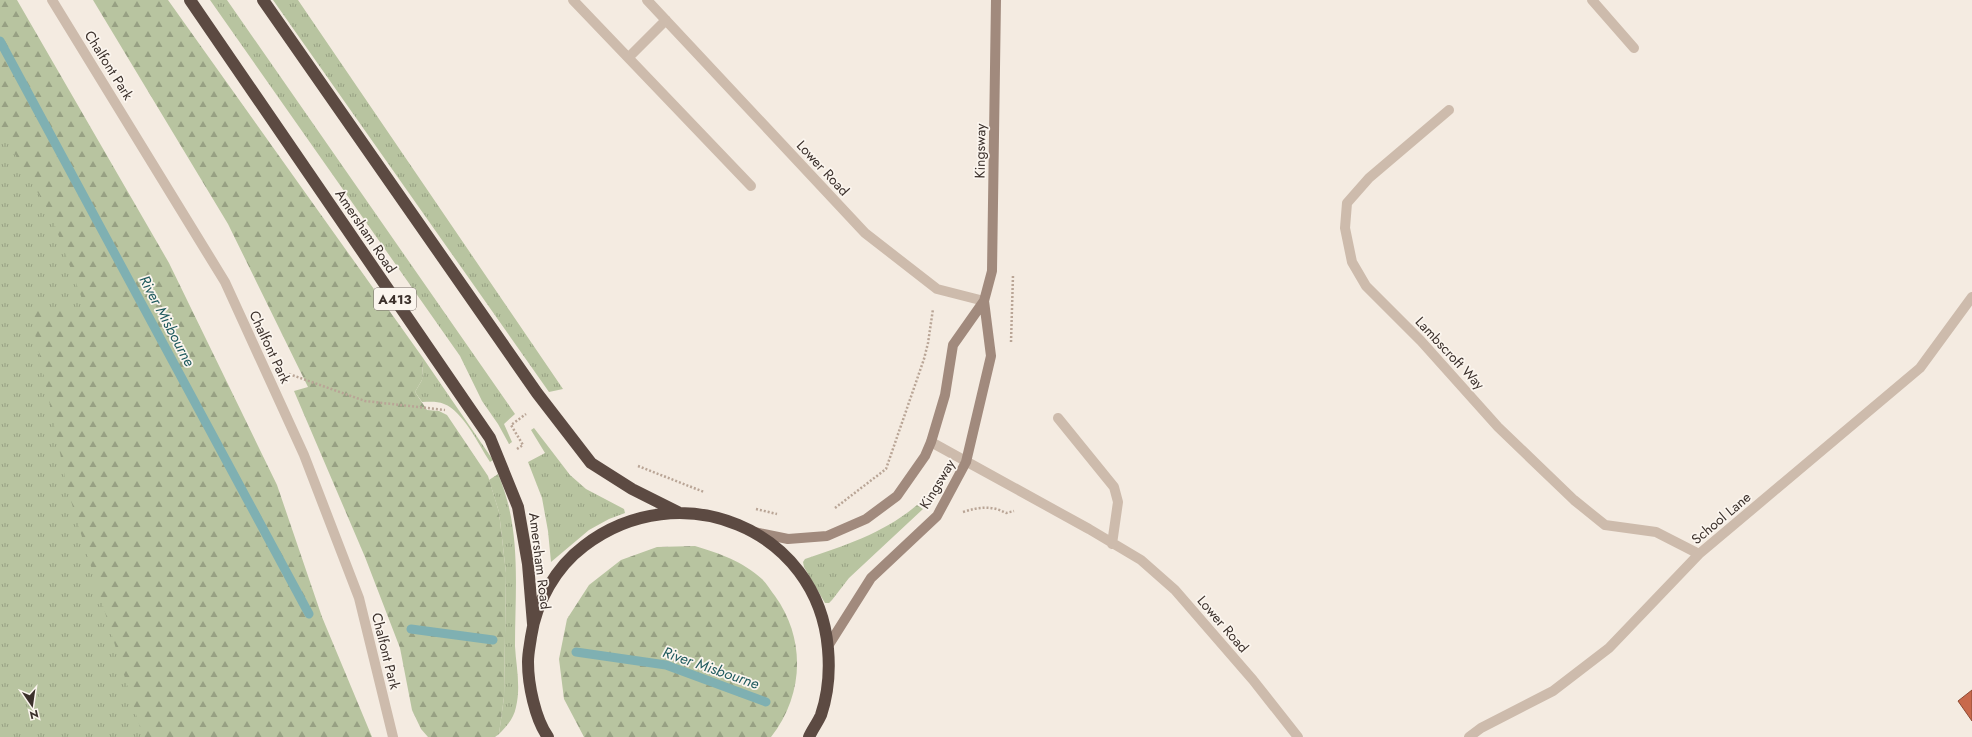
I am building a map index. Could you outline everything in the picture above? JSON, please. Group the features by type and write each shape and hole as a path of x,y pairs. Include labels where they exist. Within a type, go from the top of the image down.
{"highway":[{"name":"Amersham Road","path":"190,0 490,438 518,507 528,564 533,624"},
{"path":"263,0 544,402 591,463 632,488 678,512"},
{"path":"543,736 532,698 528,661 533,624 546,592 557,574 576,553 598,535 623,523 650,515 678,512 717,517 754,532 786,556 810,587 826,628 830,672 821,715 808,737"}],"main road":[{"name":"Kingsway","path":"754,532 788,539 827,536 866,520 897,496 925,456 931,442 945,395 953,345 984,301 992,271 996,0"},
{"name":"Kingsway","path":"828,646 871,578 937,516 966,462 991,356 984,301"}],"street":[{"name":"Chalfont Park","path":"52,0 225,282 304,455 359,598 393,737"},
{"path":"573,0 751,186"},
{"name":"Lower Road","path":"647,0 865,233 937,289 984,301"},
{"path":"1592,0 1634,48"},
{"path":"629,57 666,20"},
{"name":"Lambscroft Way","path":"1449,110 1369,178 1347,203 1345,228 1352,262 1366,286 1421,341 1498,427 1574,500 1605,525 1656,532 1699,554"},
{"name":"School Lane","path":"1469,737 1481,728 1552,692 1609,648 1699,554 1920,368 1972,296"},
{"path":"1058,418 1114,487 1118,502 1112,544"},
{"name":"Lower Road","path":"931,442 1140,560 1175,590 1253,680 1298,737"}],"path":[{"path":"1011,343 1014,270"},
{"path":"834,510 886,468 928,343 937,289"},
{"path":"282,372 365,401 449,410"},
{"path":"499,462 523,445 511,425 544,402"},
{"path":"633,463 706,493"},
{"path":"750,507 780,514"},
{"path":"961,513 978,507 996,508 1006,513"}],"green space":[{"path":"0,0 17,0 169,263 277,485 322,617 372,737 143,737 68,491 30,310 85,307 51,215 0,129"},
{"path":"93,0 168,0 423,358 422,380 415,392 427,410 439,411 447,415 488,476 499,512 506,573 504,697 499,734 495,737 428,737 421,729 412,710 400,648 365,557 294,391 308,387 228,224"},
{"path":"210,0 227,0 515,414 504,424 512,442 509,444 498,424 482,401 460,356"},
{"path":"273,0 298,0 563,389 549,392"},
{"path":"0,17 344,737 0,737"},
{"path":"423,358 493,460 490,462 470,429 458,414 451,408 441,403 422,402 415,392 422,380"},
{"path":"534,428 570,475 586,489 624,509 625,513 609,519 589,530 551,562 548,531 542,498 528,462 545,453 531,430"},
{"path":"498,474 506,495 514,537 516,559 515,646 518,684 514,715 499,734 504,697 506,573 499,512 489,480"},
{"path":"917,505 923,509 849,578 829,603 825,603 804,567 803,562 805,559 878,531"},
{"path":"695,546 714,552 747,567 766,583 785,613 792,630 796,648 797,667 795,685 790,703 782,721 771,737 584,737 564,699 559,659 567,619 589,585 621,560 657,547"}],"building":[{"path":"1972,690 1972,721 1958,701"}],"waterway":[{"name":"River Misbourne","path":"0,41 309,614"},
{"name":"River Misbourne","path":"411,629 493,640"},
{"name":"River Misbourne","path":"576,652 666,665 766,702"}]}
